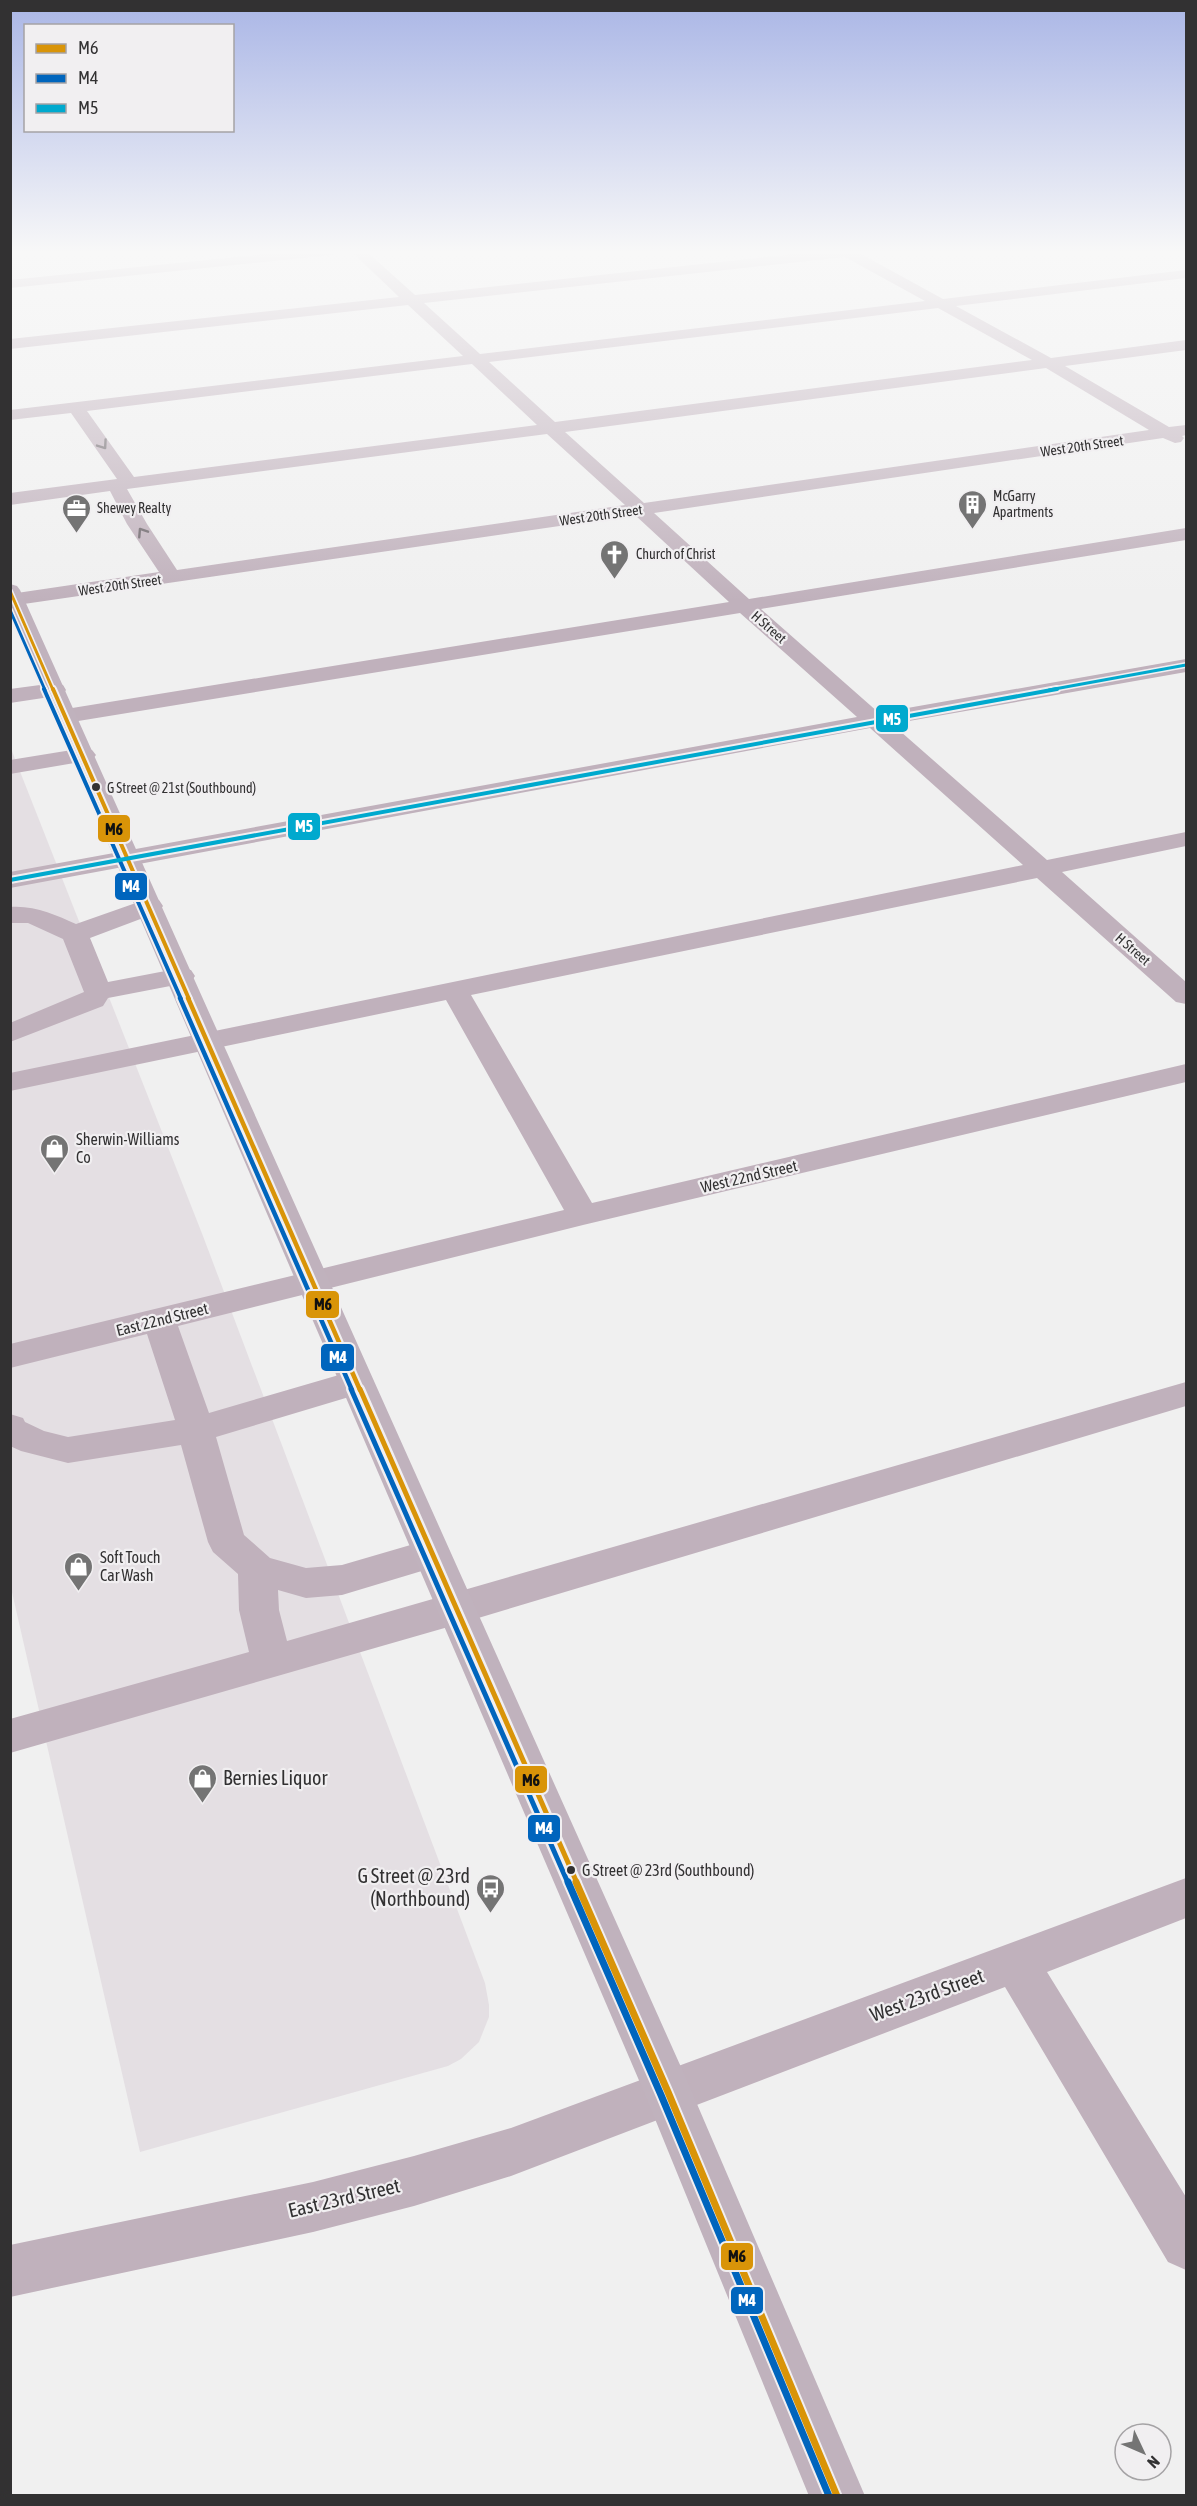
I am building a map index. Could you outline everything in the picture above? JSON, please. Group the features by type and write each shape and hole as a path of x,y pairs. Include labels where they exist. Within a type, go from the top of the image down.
{"main road":[{"path":"12,596 181,976 430,1554 668,2092 837,2496"}],"street":[{"path":"10,415 400,368"},
{"name":"H Street","path":"484,368 744,605 1186,996"},
{"path":"10,499 1003,368"},
{"path":"1057,368 1186,444"},
{"path":"76,407 122,484 137,524 172,577"},
{"name":"West 20th Street","path":"12,596 172,577 1186,430"},
{"path":"66,716 1186,534"},
{"path":"10,880 1186,665"},
{"path":"10,696 55,690"},
{"path":"10,767 84,756"},
{"path":"12,1079 209,1042 454,989 1186,839"},
{"path":"75,934 150,906"},
{"path":"10,915 18,914 53,923 75,934 98,992"},
{"path":"10,1033 93,1000 98,992 181,976"},
{"path":"454,989 583,1215"},
{"name":"West 22nd Street","path":"313,1281 1186,1073"},
{"name":"East 22nd Street","path":"10,1356 313,1281"},
{"path":"159,1320 195,1430 227,1542 257,1569 306,1583 342,1580 430,1554"},
{"path":"10,1427 12,1431 34,1442 68,1450 195,1430 356,1382"},
{"path":"10,1736 455,1610 1186,1394"},
{"path":"257,1569 259,1610 272,1662"},
{"name":"West 23rd Street","path":"668,2092 1186,1898"},
{"path":"1015,1962 1186,2244"},
{"name":"East 23rd Street","path":"10,2271 212,2226 313,2207 414,2181 511,2151 668,2092"}],"shaded area":[{"path":"10,746 203,1236 485,1983 489,2005 489,2017 479,2042 461,2059 448,2066 140,2152 11,1588"}],"transit line":[{"name":"M6","path":"10,591 668,2092 837,2496"},
{"name":"M4","path":"10,610 661,2095 829,2496"},
{"name":"M5","path":"10,880 1186,665"}],"place":[{"name":"McGarry Apartments","path":"972,530"},
{"name":"Shewey Realty","path":"76,534"},
{"name":"Church of Christ","path":"615,580"},
{"name":"G Street @ 21st (Southbound)","path":"96,787"},
{"name":"Sherwin-Williams Co","path":"55,1174"},
{"name":"Soft Touch Car Wash","path":"79,1592"},
{"name":"Bernies Liquor","path":"202,1804"},
{"name":"G Street @ 23rd (Southbound)","path":"571,1870"},
{"name":"G Street @ 23rd (Northbound)","path":"491,1914"}]}
